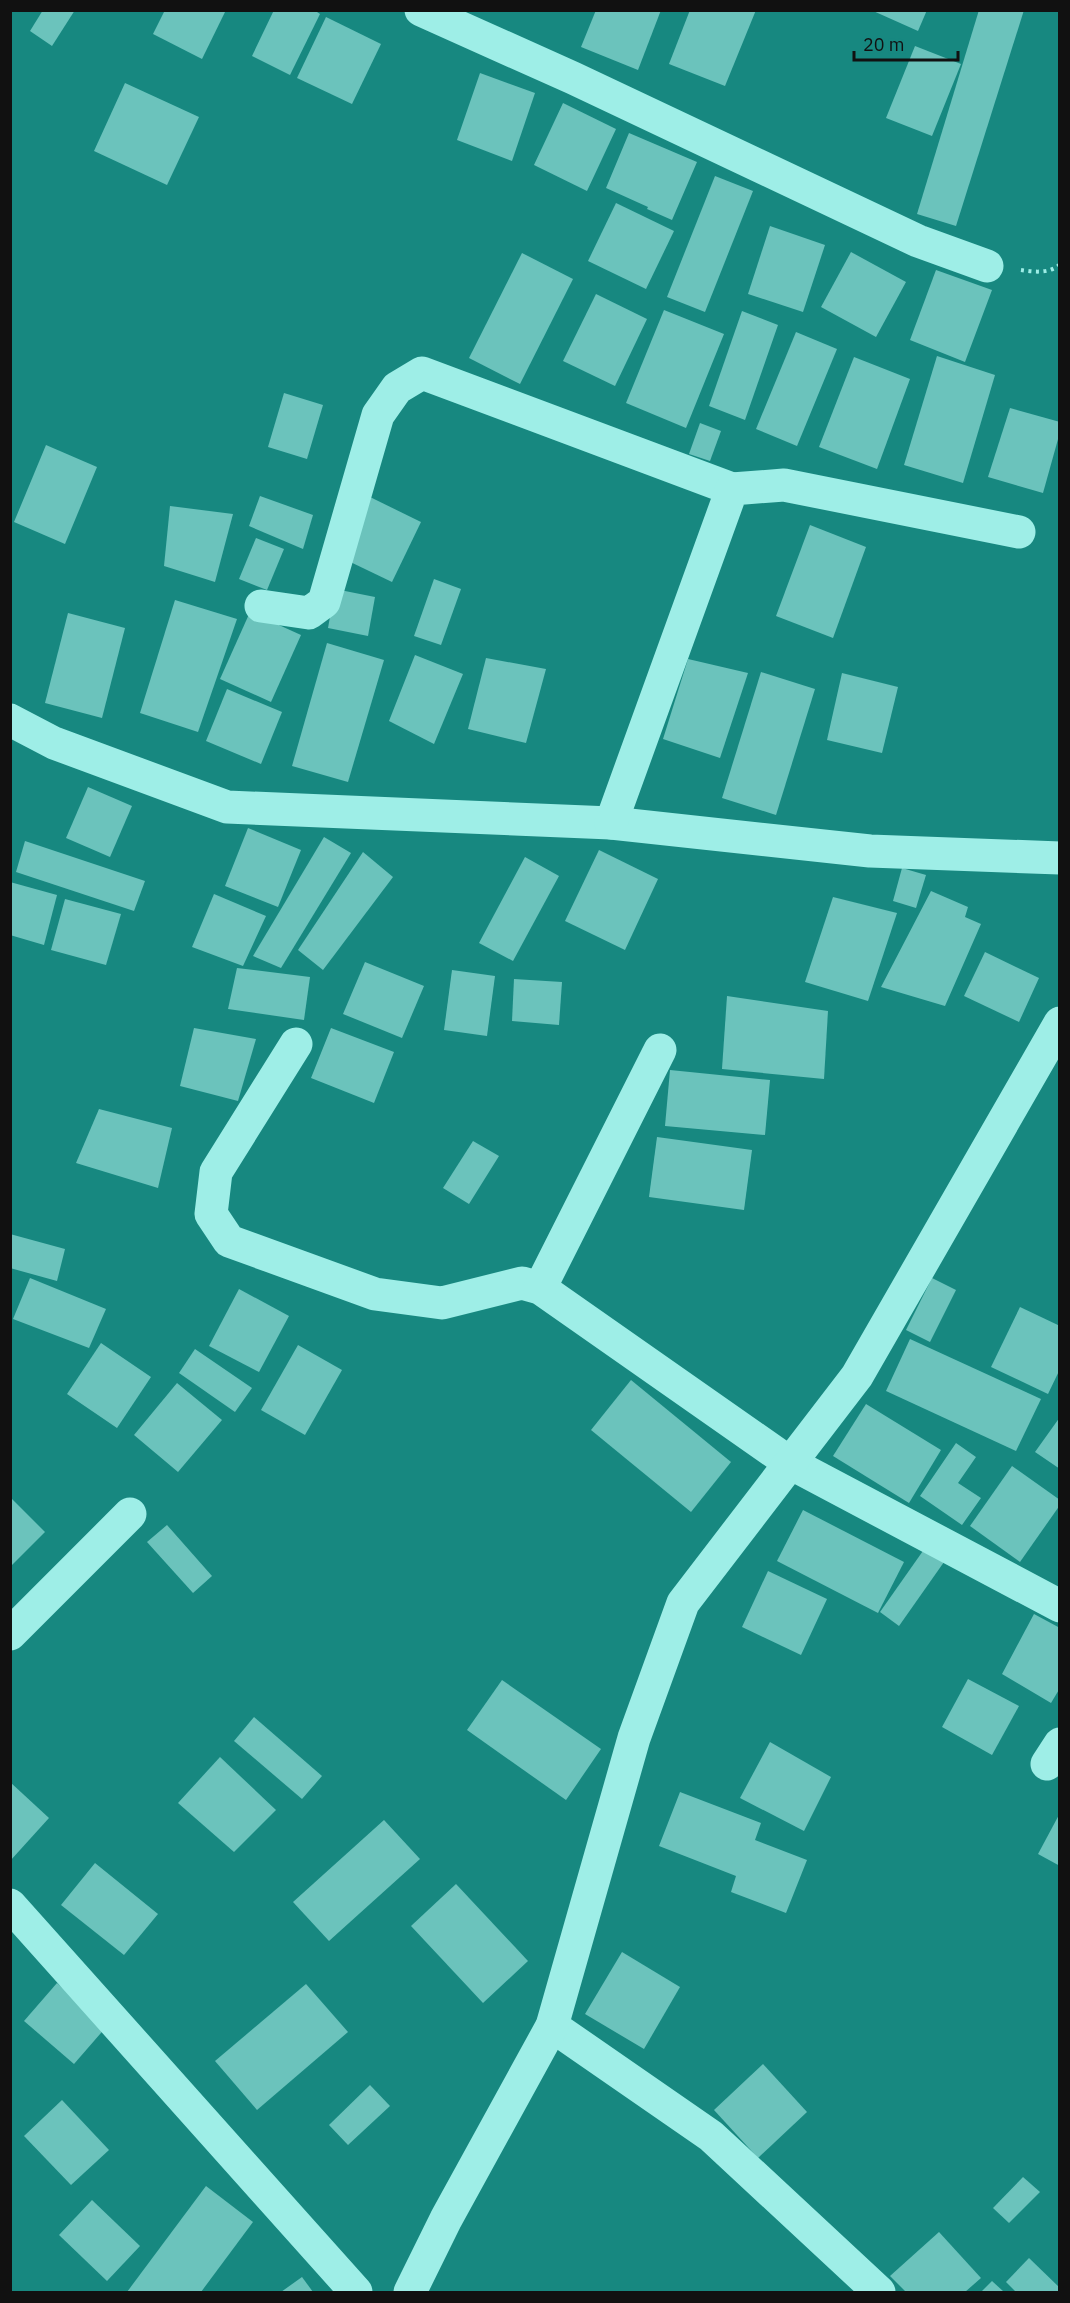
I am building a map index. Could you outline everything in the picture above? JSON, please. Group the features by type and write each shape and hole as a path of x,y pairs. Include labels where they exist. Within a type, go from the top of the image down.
{"street":[{"path":"421,10 573,78 918,241 987,266"},
{"path":"261,606 309,613 324,602 378,415 397,388 422,373 732,489 784,485 1019,532"},
{"path":"611,823 732,489"},
{"path":"10,720 54,743 226,807 611,823 870,851 1059,858"},
{"path":"410,2292 446,2219 552,2026 634,1738 683,1603 857,1376 1059,1023"},
{"path":"296,1044 216,1172 211,1214 229,1242 375,1294 442,1303 522,1283 540,1288 790,1463 1059,1606"},
{"path":"540,1288 660,1050"},
{"path":"10,1634 130,1514"},
{"path":"10,1905 356,2292"},
{"path":"552,2026 711,2136 879,2292"}],"path":[{"path":"987,266 1039,273 1059,264"}],"building":[{"path":"43,10 75,10 52,46 30,31"},
{"path":"165,10 226,10 202,59 153,34"},
{"path":"274,10 314,10 320,14 290,75 252,56"},
{"path":"596,10 661,10 638,70 581,47"},
{"path":"690,10 756,10 725,86 669,64"},
{"path":"871,10 927,10 918,31"},
{"path":"979,10 1024,10 956,226 917,214"},
{"path":"326,17 381,44 352,104 297,78"},
{"path":"915,46 961,64 932,136 886,118"},
{"path":"480,73 535,93 512,161 457,140"},
{"path":"125,83 199,117 167,185 94,151"},
{"path":"563,103 616,129 587,191 534,165"},
{"path":"629,133 697,162 672,220 606,188"},
{"path":"715,176 753,191 705,312 667,297"},
{"path":"616,203 674,231 646,289 588,261"},
{"path":"770,226 825,245 803,312 748,294"},
{"path":"851,252 906,282 876,337 821,307"},
{"path":"522,253 573,279 520,384 469,358"},
{"path":"936,270 992,290 965,362 910,340"},
{"path":"596,294 647,319 615,386 563,361"},
{"path":"664,310 724,334 686,428 626,403"},
{"path":"742,311 778,325 745,420 709,406"},
{"path":"796,332 837,349 797,446 756,429"},
{"path":"937,356 995,375 963,483 904,465"},
{"path":"854,357 910,379 877,469 819,447"},
{"path":"284,393 323,405 307,459 268,447"},
{"path":"1010,408 1060,422 1060,432 1043,493 988,477"},
{"path":"700,423 721,431 710,461 689,454"},
{"path":"46,445 97,467 65,544 14,522"},
{"path":"260,496 313,515 303,549 249,526"},
{"path":"370,497 421,522 392,582 342,558"},
{"path":"170,506 233,514 215,582 164,566"},
{"path":"810,525 866,547 833,638 776,616"},
{"path":"256,538 284,549 267,590 239,579"},
{"path":"434,579 461,589 441,645 414,636"},
{"path":"335,589 375,597 368,636 328,628"},
{"path":"175,600 237,619 198,732 140,713"},
{"path":"250,612 301,635 271,702 220,679"},
{"path":"68,613 125,628 102,718 45,703"},
{"path":"327,643 384,660 348,782 292,766"},
{"path":"415,655 463,674 434,744 389,721"},
{"path":"486,658 546,669 526,743 468,729"},
{"path":"688,659 748,673 720,758 663,739"},
{"path":"761,672 815,689 776,815 722,798"},
{"path":"842,673 898,687 882,753 827,740"},
{"path":"227,689 282,712 261,764 206,741"},
{"path":"88,787 132,806 110,857 66,838"},
{"path":"248,828 301,850 278,907 225,886"},
{"path":"324,837 351,853 281,968 253,956"},
{"path":"25,841 145,881 134,911 16,872"},
{"path":"599,850 658,879 625,950 565,921"},
{"path":"363,852 393,877 323,970 298,950"},
{"path":"525,857 559,876 513,961 479,943"},
{"path":"902,868 926,875 916,908 893,901"},
{"path":"10,882 57,895 44,945 10,935"},
{"path":"931,891 968,907 965,917 981,924 945,1006 881,987"},
{"path":"214,894 266,916 243,966 192,947"},
{"path":"833,897 897,913 868,1001 805,982"},
{"path":"65,899 121,914 106,965 51,950"},
{"path":"985,952 1039,978 1019,1022 964,996"},
{"path":"365,962 424,986 402,1038 343,1014"},
{"path":"237,968 310,977 304,1020 228,1009"},
{"path":"452,970 495,976 487,1036 444,1030"},
{"path":"514,979 562,982 559,1025 512,1021"},
{"path":"727,996 828,1011 824,1079 722,1069"},
{"path":"194,1028 256,1039 238,1101 180,1086"},
{"path":"331,1028 394,1052 374,1103 311,1078"},
{"path":"670,1070 770,1080 765,1135 665,1126"},
{"path":"99,1109 172,1128 158,1188 76,1163"},
{"path":"657,1137 752,1150 744,1210 649,1197"},
{"path":"473,1141 499,1156 469,1204 443,1188"},
{"path":"10,1234 65,1249 57,1281 10,1268"},
{"path":"30,1278 106,1309 89,1348 13,1319"},
{"path":"932,1278 956,1290 930,1342 906,1330"},
{"path":"239,1289 289,1316 259,1372 209,1346"},
{"path":"1020,1307 1060,1326 1060,1369 1048,1394 991,1367"},
{"path":"910,1339 1041,1399 1016,1451 886,1391"},
{"path":"101,1343 151,1377 117,1428 67,1394"},
{"path":"298,1345 342,1370 305,1435 261,1410"},
{"path":"195,1349 252,1388 235,1412 179,1373"},
{"path":"631,1380 731,1462 691,1512 591,1430"},
{"path":"177,1383 222,1420 178,1472 134,1435"},
{"path":"866,1404 941,1450 909,1503 833,1456"},
{"path":"1060,1417 1060,1469 1035,1452"},
{"path":"956,1443 976,1457 958,1483 981,1498 962,1525 920,1496"},
{"path":"1012,1466 1060,1500 1060,1505 1020,1562 970,1526"},
{"path":"10,1497 45,1532 10,1567"},
{"path":"803,1510 904,1562 878,1613 777,1561"},
{"path":"167,1525 212,1576 193,1593 147,1542"},
{"path":"925,1548 944,1562 899,1626 880,1612"},
{"path":"768,1571 827,1599 801,1655 742,1627"},
{"path":"1034,1614 1060,1628 1060,1688 1051,1703 1002,1674"},
{"path":"968,1679 1019,1706 992,1755 942,1727"},
{"path":"502,1680 601,1749 566,1800 467,1730"},
{"path":"254,1717 322,1776 302,1799 234,1741"},
{"path":"770,1742 831,1777 804,1831 740,1798"},
{"path":"220,1757 276,1810 234,1852 178,1803"},
{"path":"10,1782 49,1818 10,1861"},
{"path":"680,1792 761,1823 755,1840 807,1860 786,1913 731,1892 736,1876 659,1846"},
{"path":"1060,1813 1060,1866 1038,1854"},
{"path":"384,1820 420,1859 329,1941 293,1902"},
{"path":"95,1863 158,1914 124,1955 61,1905"},
{"path":"456,1884 528,1961 483,2003 411,1926"},
{"path":"622,1952 680,1987 644,2049 585,2014"},
{"path":"57,1983 107,2026 74,2064 24,2021"},
{"path":"306,1984 348,2032 257,2110 215,2061"},
{"path":"763,2064 807,2112 758,2158 714,2110"},
{"path":"370,2085 390,2106 348,2145 329,2125"},
{"path":"62,2100 109,2150 71,2185 24,2136"},
{"path":"1023,2177 1040,2192 1009,2223 993,2208"},
{"path":"206,2186 253,2222 201,2292 127,2292"},
{"path":"92,2200 140,2246 107,2281 59,2235"},
{"path":"939,2232 981,2278 965,2292 906,2292 890,2276"},
{"path":"1029,2258 1060,2288 1060,2292 1016,2292 1006,2282"},
{"path":"302,2277 313,2292 281,2292"},
{"path":"992,2281 1004,2292 981,2292"}]}
